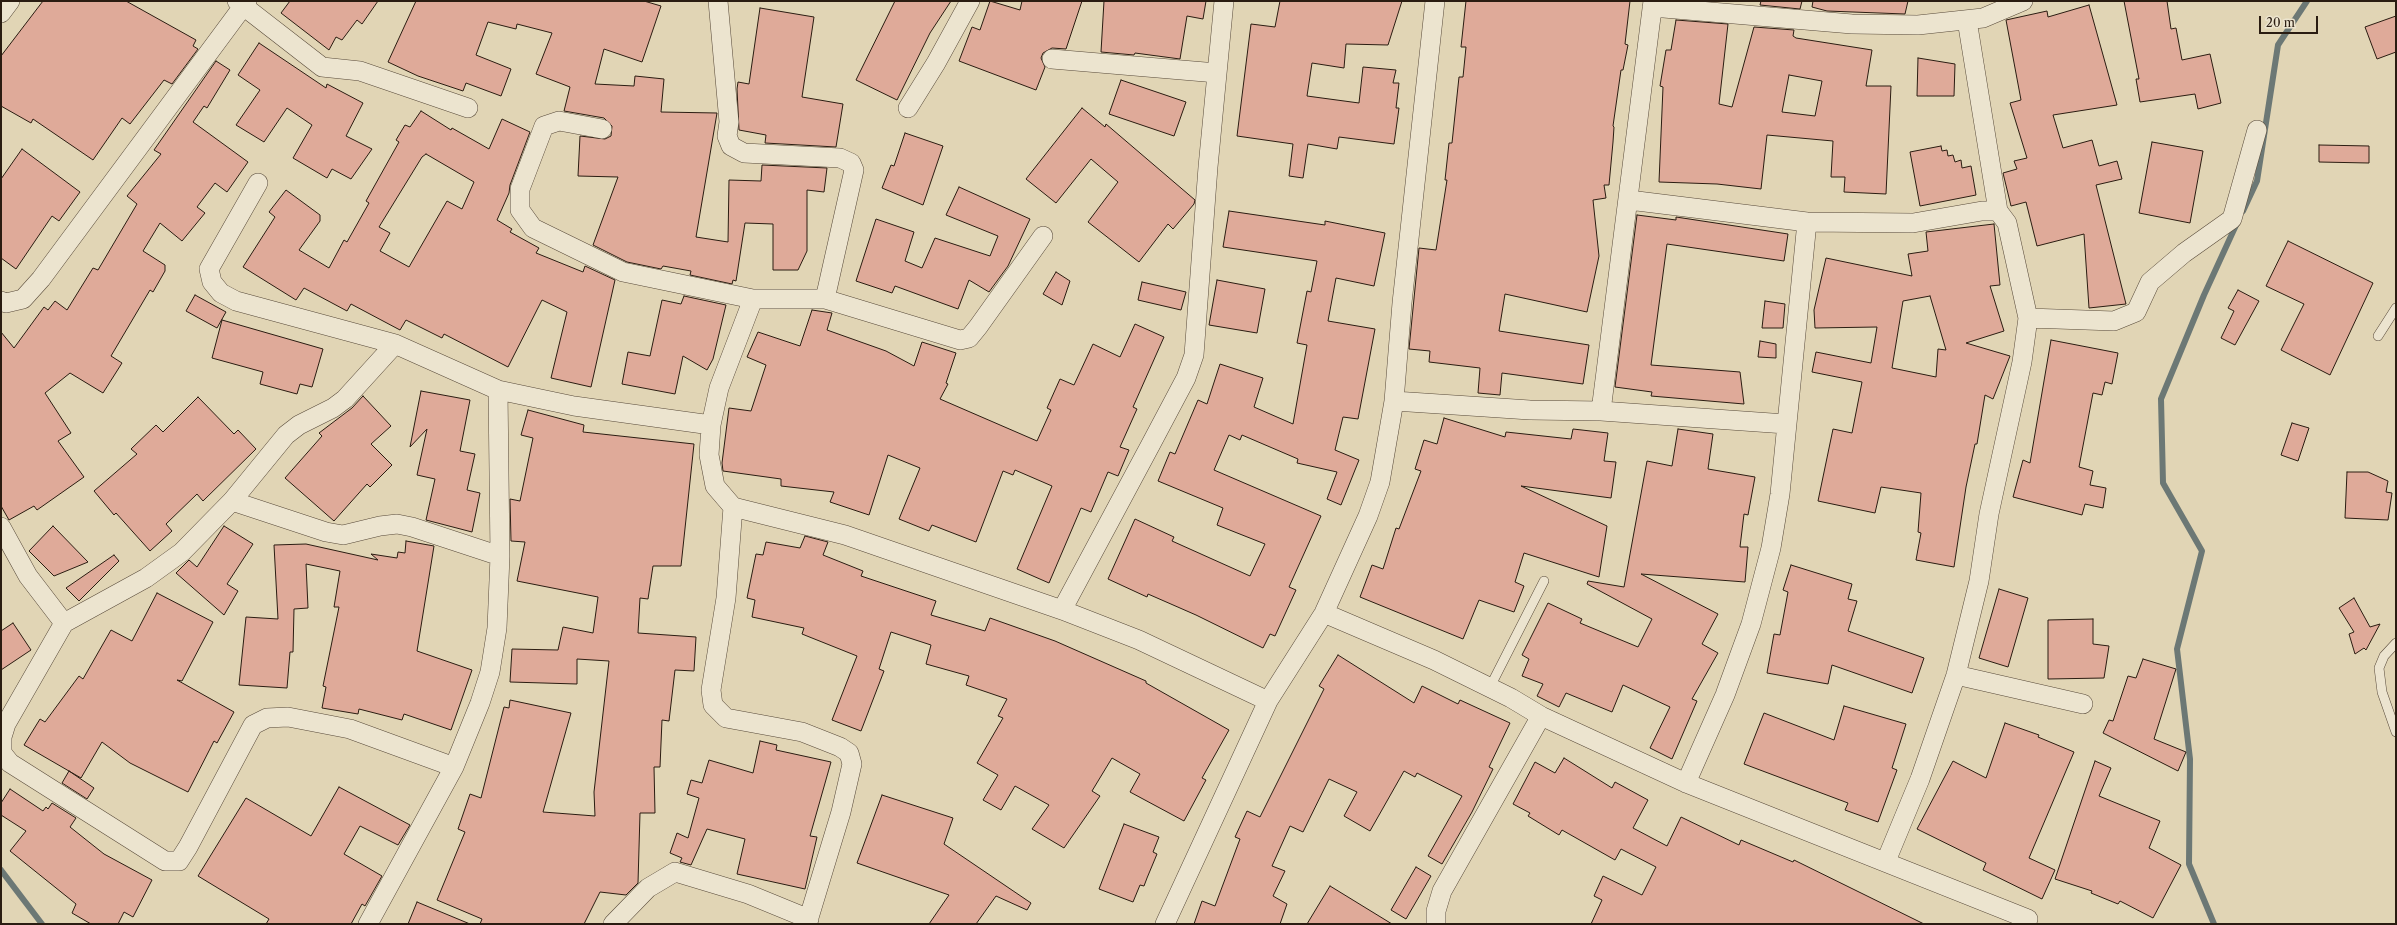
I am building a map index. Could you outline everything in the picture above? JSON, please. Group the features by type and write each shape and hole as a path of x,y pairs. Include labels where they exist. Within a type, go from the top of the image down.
{"street":[{"path":"1,13 10,1"},
{"path":"908,108 936,63 970,1"},
{"path":"1062,610 1168,411 1194,355 1224,1"},
{"path":"1164,924 1268,701 1324,613 1368,516 1380,482 1394,401 1403,295 1435,1"},
{"path":"1601,411 1629,200 1652,4 1852,24 1918,25 1983,18 2023,1"},
{"path":"1,301 6,303 23,299 41,279 242,2 322,67 360,71 468,108"},
{"path":"714,2 729,122 727,136 732,146 744,153 840,158 851,163 854,170 825,299"},
{"path":"1886,861 1920,779 1956,676 1979,581 1992,499 2022,362 2028,318 2007,223 1998,211 1967,20"},
{"path":"1052,59 1217,73"},
{"path":"602,129 559,121 544,126 520,189 520,210 534,228 623,272 753,299 825,299 960,340 969,338 1043,236"},
{"path":"2028,318 2114,321 2136,312 2150,282 2184,253 2232,219 2257,130"},
{"path":"258,183 209,269 212,282 221,293 236,301 395,344 498,390 574,406 711,425"},
{"path":"1629,200 1807,222 1913,222 1982,211 1998,211"},
{"path":"1686,784 1726,695 1764,579 1780,494 1807,222"},
{"path":"753,299 719,388 711,425 710,455 715,486 733,507 845,535 1062,610 1139,640 1268,701"},
{"path":"395,344 345,399 333,408 299,425 286,435 232,501 182,552 146,578 64,623 6,724 2,738 2,753 10,764 165,861 179,861 188,847 252,725 267,718 288,717 350,729 454,767"},
{"path":"368,924 454,767 480,703 490,672 497,628 500,556 498,390"},
{"path":"1394,401 1530,410 1601,411 1786,424"},
{"path":"232,501 326,532 343,535 380,526 398,524 412,527 500,556"},
{"path":"613,924 648,888 675,872 748,894 808,921 841,812 852,764 849,753 840,746 802,732 726,718 713,705 711,690 726,598 733,507"},
{"path":"1,527 28,576 64,623"},
{"path":"1324,613 1490,687 1540,716 1686,784 1886,861 2028,919"},
{"path":"1956,676 2083,704"},
{"path":"1436,924 1436,911 1442,891 1540,716"}],"lane":[{"path":"2378,336 2396,308"},
{"path":"1490,687 1544,581"},
{"path":"2396,643 2384,656 2379,668 2382,692 2396,732"}],"building":[{"path":"43,1 126,1 196,40 193,46 198,49 172,84 164,80 130,124 122,118 93,160 33,119 31,123 1,106 1,56"},
{"path":"290,1 378,1 362,24 357,20 342,40 336,37 329,50 281,13"},
{"path":"416,1 644,1 661,6 642,62 604,49 595,84 634,86 635,76 664,79 661,112 717,113 696,237 728,242 729,180 761,181 762,165 827,168 824,192 807,190 807,251 798,270 773,270 773,224 745,223 736,281 733,280 732,284 690,275 691,271 663,266 661,269 627,262 593,245 618,177 578,176 580,136 605,139 611,136 612,126 604,118 564,111 570,87 536,74 552,33 517,24 516,29 488,22 476,55 511,69 501,96 466,83 463,91 418,76 388,62"},
{"path":"895,1 951,1 930,33 897,100 856,80"},
{"path":"990,1 1020,10 1022,1 1082,1 1066,49 1052,48 1043,53 1041,58 1045,67 1036,90 959,61 972,27 980,30"},
{"path":"1104,1 1206,1 1203,19 1187,16 1180,59 1135,53 1134,55 1101,52"},
{"path":"1280,1 1402,1 1388,45 1346,44 1344,68 1312,63 1307,96 1359,103 1363,67 1396,70 1393,83 1399,83 1396,108 1399,108 1394,144 1339,137 1337,149 1308,144 1303,178 1289,176 1293,144 1237,136 1251,24 1275,27"},
{"path":"1466,1 1630,1 1625,44 1628,45 1623,70 1621,70 1613,126 1609,185 1604,185 1606,198 1593,200 1599,256 1587,312 1505,294 1499,331 1589,345 1583,384 1502,373 1500,395 1478,393 1480,368 1429,362 1430,351 1409,349 1419,248 1436,250 1447,180 1445,180 1449,143 1452,143 1459,77 1463,77 1466,47 1461,47"},
{"path":"1761,1 1802,1 1800,9 1760,5"},
{"path":"1813,1 1908,1 1905,14 1827,11 1812,7"},
{"path":"2124,1 2167,1 2171,29 2176,28 2182,60 2210,54 2221,103 2198,109 2195,94 2140,102 2136,79 2139,79"},
{"path":"2089,5 2117,105 2053,115 2063,148 2092,140 2099,166 2117,161 2122,179 2096,185 2126,304 2089,308 2084,234 2037,246 2026,202 2011,206 2003,173 2017,169 2014,161 2027,158 2010,103 2021,100 2006,20 2047,11 2048,17"},
{"path":"760,8 814,17 802,97 843,104 836,147 765,143 766,135 739,130 738,82 749,84"},
{"path":"2396,16 2396,52 2377,59 2365,27"},
{"path":"1676,20 1728,24 1719,104 1732,107 1754,27 1794,30 1793,36 1796,38 1872,50 1866,86 1891,86 1886,194 1844,192 1845,177 1831,177 1833,141 1767,135 1761,189 1717,184 1659,182 1663,87 1660,86 1666,50 1671,50","holes":["1789,75 1822,81 1815,116 1782,112"]},
{"path":"259,43 326,88 327,84 363,103 346,136 372,149 351,179 332,169 327,178 293,158 312,125 287,108 264,142 236,125 260,90 238,75"},
{"path":"1918,58 1955,64 1954,96 1917,96"},
{"path":"216,61 230,70 207,108 204,106 193,122 248,162 227,192 215,183 197,207 205,213 182,241 160,223 143,251 165,265 165,271 153,292 150,290 111,356 122,363 103,393 70,373 45,393 71,433 58,441 84,477 37,510 34,506 9,520 1,506 1,332 14,348 44,307 48,310 55,301 67,310 93,268 98,270 137,204 127,196 161,154 154,150"},
{"path":"1121,80 1186,102 1174,136 1109,114"},
{"path":"1082,108 1105,127 1106,124 1195,200 1194,204 1173,229 1168,224 1139,262 1088,222 1118,182 1091,159 1056,203 1026,179"},
{"path":"421,111 451,130 452,128 489,149 502,119 530,132 510,185 509,193 497,220 512,229 510,232 539,248 536,253 583,272 585,266 615,280 591,387 551,378 567,312 542,300 508,367 444,334 442,338 406,320 400,330 351,304 347,311 304,288 296,300 243,267 275,217 269,212 286,190 320,215 320,221 299,250 329,268 344,240 347,242 369,203 366,201 399,142 396,140 405,125 410,127","holes":["426,154 474,182 462,209 447,201 409,267 380,251 390,233 379,227 422,157"]},
{"path":"905,133 943,146 923,205 882,188 891,165 894,166"},
{"path":"2152,142 2203,151 2190,223 2139,213"},
{"path":"2319,145 2369,146 2369,163 2319,162"},
{"path":"1941,146 1942,151 1947,150 1948,156 1953,155 1955,162 1961,160 1962,168 1971,166 1976,195 1920,206 1910,152"},
{"path":"22,149 80,192 59,221 52,216 16,269 1,258 1,179"},
{"path":"959,187 1030,219 1008,266 989,292 969,280 958,309 895,286 892,293 856,281 876,219 914,232 905,261 922,268 935,238 990,256 998,236 946,215"},
{"path":"1229,211 1325,225 1325,221 1385,233 1374,286 1336,278 1328,321 1375,329 1358,419 1343,417 1335,450 1359,460 1341,505 1327,499 1337,472 1297,463 1298,459 1242,435 1240,440 1229,435 1214,470 1321,516 1289,587 1296,590 1275,636 1270,634 1263,648 1196,615 1148,594 1147,597 1108,579 1135,519 1174,537 1172,541 1250,576 1265,544 1217,525 1223,508 1158,481 1170,452 1175,454 1198,400 1207,404 1220,364 1263,378 1254,407 1293,424 1307,345 1297,343 1307,291 1311,292 1317,261 1223,247"},
{"path":"1637,215 1676,220 1676,217 1788,234 1784,261 1667,244 1651,365 1740,372 1744,404 1651,396 1652,392 1615,387"},
{"path":"1994,224 2000,285 1990,286 2004,331 1966,343 2010,356 1993,399 1985,395 1977,444 1975,444 1966,487 1954,567 1916,560 1921,533 1918,532 1921,493 1881,487 1875,513 1818,501 1833,429 1852,433 1862,382 1812,372 1816,352 1871,363 1877,327 1815,328 1814,310 1826,258 1912,276 1908,254 1928,251 1926,232","holes":["1930,296 1946,350 1938,349 1936,377 1892,368 1903,301"]},
{"path":"2288,241 2373,283 2330,375 2281,350 2304,304 2266,286"},
{"path":"1056,272 1070,281 1062,305 1043,294"},
{"path":"1217,280 1265,289 1257,333 1209,325"},
{"path":"1142,282 1186,292 1181,310 1138,300"},
{"path":"2238,290 2259,301 2235,345 2221,338 2234,311 2228,308"},
{"path":"195,295 226,312 217,328 186,311"},
{"path":"684,296 726,305 713,359 707,370 683,356 675,394 622,384 628,352 650,356 662,300 681,304"},
{"path":"1765,301 1785,304 1783,328 1762,328"},
{"path":"812,310 832,313 827,330 886,351 914,366 922,342 956,353 946,383 948,384 940,399 1037,441 1051,410 1047,408 1060,379 1074,385 1093,344 1120,357 1135,324 1164,337 1133,407 1137,409 1120,447 1129,450 1118,476 1108,472 1091,512 1081,508 1049,583 1017,569 1052,486 1015,470 1013,475 1003,471 976,542 932,525 929,531 899,519 920,468 888,455 869,515 830,502 834,492 781,486 781,479 723,471 722,463 729,408 751,411 766,365 747,357 758,332 800,346"},
{"path":"222,320 323,349 312,387 300,384 297,394 260,384 263,372 212,358"},
{"path":"2051,340 2118,353 2112,384 2105,382 2102,395 2093,393 2079,467 2093,471 2090,485 2106,488 2103,508 2085,504 2082,515 2013,497 2023,460 2030,463"},
{"path":"1760,341 1776,344 1776,358 1758,357"},
{"path":"421,391 470,400 460,451 475,454 467,490 480,493 472,532 426,520 435,479 417,475 427,429 410,447"},
{"path":"363,396 391,426 371,444 392,465 370,487 367,484 334,521 285,478 322,436 319,433 352,408"},
{"path":"198,397 234,434 238,430 256,449 203,501 197,494 166,524 172,531 150,551 116,513 114,515 94,491 137,454 131,449 156,425 163,432"},
{"path":"528,410 584,425 583,432 694,444 681,566 653,566 648,599 640,598 638,633 696,637 694,671 675,670 669,721 662,720 660,767 654,767 655,813 640,813 638,883 626,895 600,892 584,924 480,924 482,919 437,900 465,832 458,829 470,794 481,798 504,707 509,708 510,700 571,713 543,812 595,816 594,792 609,661 577,659 577,684 510,682 512,649 558,650 563,627 593,633 598,597 517,581 525,542 511,541 510,499 520,501 533,438 521,435"},
{"path":"1444,418 1505,437 1506,432 1571,439 1573,429 1608,433 1604,461 1616,462 1611,498 1521,486 1607,526 1599,577 1524,553 1515,582 1524,586 1514,612 1479,600 1463,639 1360,597 1372,565 1383,569 1396,528 1399,529 1421,471 1415,469 1424,440 1437,444"},
{"path":"2292,423 2309,428 2298,461 2281,455"},
{"path":"1678,429 1713,434 1708,469 1755,477 1748,515 1744,514 1740,547 1748,547 1745,582 1641,574 1718,614 1702,644 1718,653 1692,699 1697,701 1672,759 1650,748 1670,707 1623,685 1612,712 1566,693 1559,707 1537,696 1543,684 1522,676 1529,659 1522,655 1548,603 1582,619 1580,623 1638,647 1652,619 1587,584 1588,581 1624,587 1647,461 1672,466"},
{"path":"2347,472 2368,472 2388,481 2386,492 2392,493 2388,520 2345,518"},
{"path":"53,526 88,562 54,576 29,551"},
{"path":"224,526 253,544 227,584 238,591 224,615 176,573 189,560 197,567"},
{"path":"805,536 828,542 823,555 863,571 861,576 936,601 931,615 985,631 990,618 1055,641 1146,681 1146,683 1229,730 1202,778 1206,780 1184,821 1130,792 1140,774 1112,758 1092,791 1100,796 1064,848 1032,829 1049,805 1015,786 1001,810 983,800 998,775 977,763 1003,718 998,716 1007,699 966,685 969,676 926,664 931,645 891,632 879,669 884,671 861,731 832,720 857,656 802,634 804,628 752,617 755,600 747,598 756,554 763,555 766,542 800,548"},
{"path":"406,541 434,546 417,651 472,670 451,730 404,714 402,720 359,709 358,714 322,708 326,687 323,686 339,607 334,607 340,571 306,564 308,608 294,609 293,652 290,652 287,688 239,685 246,617 278,619 274,545 306,544 378,560 371,554 397,558 398,552 405,553"},
{"path":"114,555 119,561 79,601 66,588"},
{"path":"1791,565 1852,584 1848,599 1857,601 1848,631 1924,658 1912,693 1832,665 1828,684 1767,673 1774,634 1780,635 1788,592 1783,590"},
{"path":"1999,589 2028,598 2008,667 1979,658"},
{"path":"157,593 213,622 182,681 177,680 234,712 217,743 214,741 188,792 130,763 102,742 81,778 24,745 40,719 45,722 79,676 83,679 111,630 132,641"},
{"path":"2354,598 2370,627 2380,624 2366,650 2364,648 2355,654 2349,634 2354,632 2339,608"},
{"path":"2093,619 2093,644 2109,646 2104,678 2048,679 2048,620"},
{"path":"13,623 31,650 1,670 1,631"},
{"path":"1338,655 1414,703 1422,686 1458,704 1460,700 1510,723 1489,767 1493,769 1472,812 1442,864 1428,856 1462,796 1417,773 1415,777 1404,771 1370,831 1344,816 1357,792 1329,779 1303,832 1290,826 1272,866 1285,871 1273,896 1287,904 1280,924 1194,924 1202,901 1215,906 1240,839 1235,837 1247,811 1260,817 1324,689 1319,686"},
{"path":"2143,659 2176,669 2154,739 2186,752 2178,771 2103,733 2109,720 2113,721 2128,676 2136,678"},
{"path":"1844,706 1906,724 1892,768 1897,770 1878,822 1845,810 1848,803 1744,764 1764,713 1834,740"},
{"path":"2005,723 2039,735 2038,737 2074,752 2029,858 2055,870 2042,899 1983,870 1986,863 1917,829 1953,761 1986,778"},
{"path":"760,741 777,745 776,750 831,762 810,836 817,837 805,889 737,874 745,839 707,829 691,865 680,862 682,858 670,853 677,833 688,838 699,798 687,794 691,780 702,783 709,760 753,773"},
{"path":"1564,758 1612,788 1615,782 1648,800 1633,828 1667,846 1681,817 1739,845 1741,840 1793,862 1794,860 1924,924 1591,924 1602,900 1594,896 1603,876 1642,895 1656,867 1621,849 1615,860 1562,830 1559,835 1528,816 1530,813 1513,804 1535,762 1555,773"},
{"path":"2095,761 2111,768 2099,796 2160,821 2149,848 2181,865 2153,918 2120,901 2118,904 2091,893 2092,891 2055,879"},
{"path":"69,771 94,788 87,799 62,783"},
{"path":"339,787 410,825 398,845 360,826 344,854 382,876 365,906 362,904 351,924 266,924 269,919 198,876 246,798 311,836"},
{"path":"10,789 43,811 46,807 48,809 52,803 76,818 70,827 104,854 152,880 133,917 124,912 118,924 91,924 72,913 76,904 10,851 26,831 1,815 1,803"},
{"path":"882,795 953,818 944,844 1031,903 1027,910 996,896 976,924 929,924 949,895 857,863"},
{"path":"1124,824 1159,837 1153,852 1157,854 1144,886 1140,885 1133,902 1099,889"},
{"path":"1416,867 1431,876 1406,919 1391,910"},
{"path":"1330,886 1392,924 1307,924"},
{"path":"417,902 470,924 408,924"}],"waterway":[{"path":"2243,211 2257,181 2278,45 2307,1"},
{"path":"2214,924 2189,864 2190,759 2177,649 2202,551 2163,483 2161,399 2204,295 2237,223"},
{"path":"1,870 42,924"}]}
